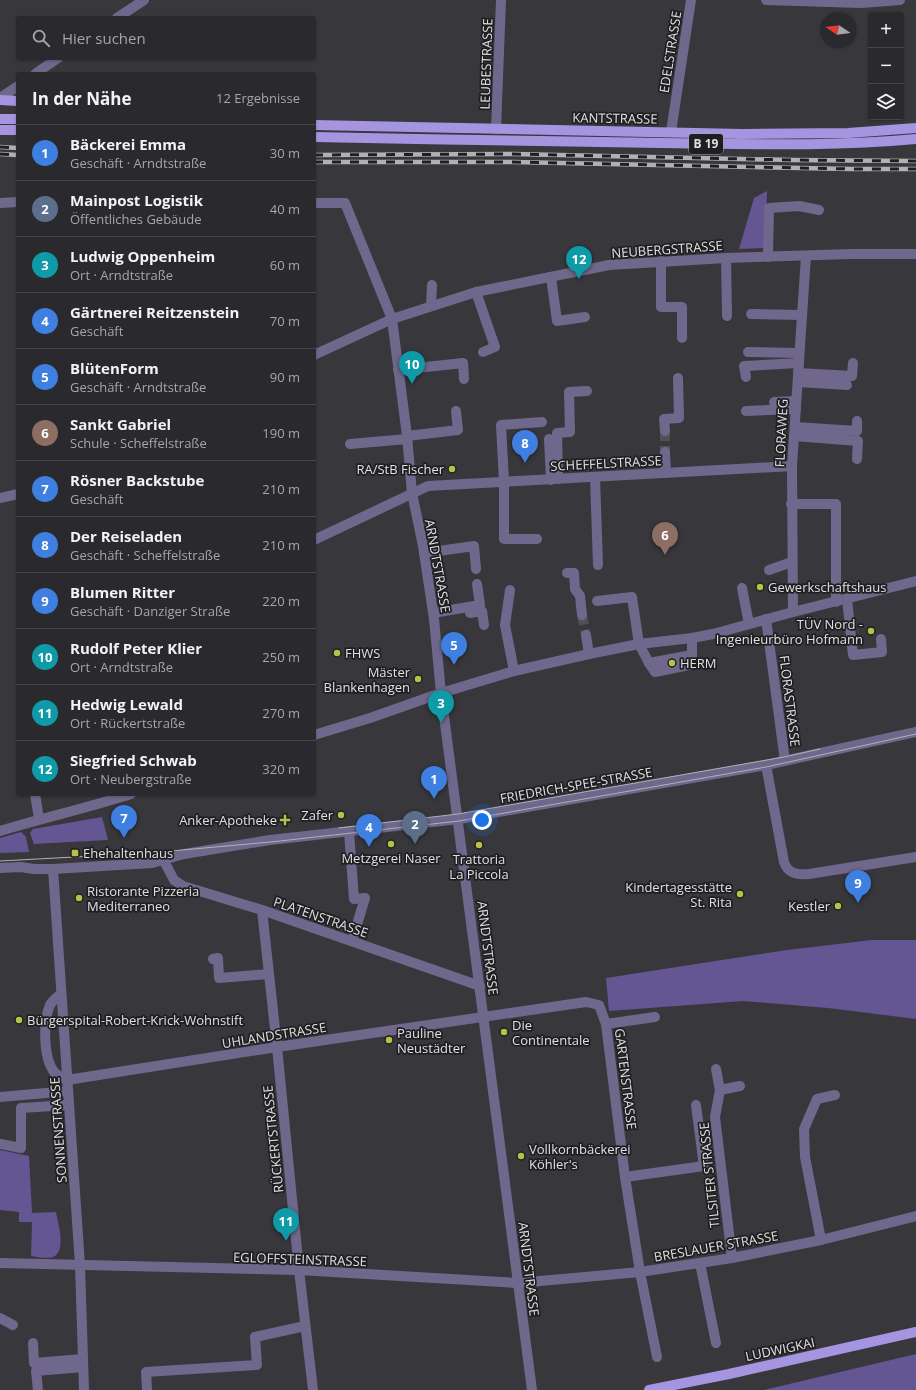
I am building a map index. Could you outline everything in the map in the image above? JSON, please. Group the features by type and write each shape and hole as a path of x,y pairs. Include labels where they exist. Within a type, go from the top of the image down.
{"main road":[{"path":"0,99 16,101"},
{"path":"0,119 16,119"},
{"name":"KANTSTRASSE","path":"316,125 810,134 870,132 916,128"},
{"path":"0,130 16,130"},
{"name":"B 19","path":"316,137 754,145 852,144 916,139"},
{"name":"LUDWIGKAI","path":"649,1390 916,1332"}],"street":[{"path":"120,16 144,0"},
{"name":"LEUBESTRASSE","path":"496,129 501,0"},
{"name":"EDELSTRASSE","path":"671,132 691,0"},
{"path":"766,0 861,3 900,0"},
{"path":"38,72 55,60"},
{"path":"0,99 16,87"},
{"path":"0,203 16,202"},
{"name":"ARNDTSTRASSE","path":"316,203 345,203 392,319 407,438 412,493 434,616 442,693 532,1390"},
{"path":"768,257 769,208 799,206 819,210"},
{"name":"NEUBERGSTRASSE","path":"316,354 392,319 476,292 609,265 726,258 916,254"},
{"name":"FLORAWEG","path":"793,612 792,466 806,256"},
{"path":"726,258 726,316"},
{"path":"661,261 662,307 682,307 682,338"},
{"path":"551,277 557,321 585,317"},
{"path":"431,306 432,285"},
{"path":"476,292 495,347 483,352"},
{"path":"751,314 802,315"},
{"path":"748,352 847,385"},
{"path":"398,367 440,359"},
{"path":"398,367 463,363 464,379"},
{"path":"746,377 744,366 798,368 852,376 853,363"},
{"path":"664,431 664,419 679,418 678,378"},
{"path":"555,480 557,433 570,432 570,392 587,391"},
{"path":"774,402 796,405"},
{"path":"746,411 796,405"},
{"path":"350,444 407,438 458,430 456,411"},
{"path":"794,431 857,431 857,421"},
{"path":"537,539 504,539 504,482 501,425 542,422"},
{"path":"794,431 858,441 857,459"},
{"path":"549,439 555,480"},
{"path":"665,452 666,473"},
{"name":"SCHEFFELSTRASSE","path":"316,539 428,486 792,466"},
{"path":"595,477 598,565"},
{"path":"0,498 16,494"},
{"path":"792,504 836,504 836,602"},
{"path":"423,550 443,544"},
{"path":"423,550 474,546 476,569"},
{"path":"769,570 792,562"},
{"path":"567,573 574,573 575,589 580,596 582,615"},
{"path":"316,734 514,671 639,644 692,638 836,602 916,580"},
{"path":"434,616 480,605 477,584"},
{"path":"742,588 749,624"},
{"path":"510,590 505,624 514,671"},
{"path":"597,602 632,597 639,644 655,672 689,665 692,655 692,638"},
{"path":"847,599 853,655 882,652 881,639"},
{"path":"434,616 482,611 484,625"},
{"name":"FLORASTRASSE","path":"766,619 785,761"},
{"path":"586,635 589,654"},
{"name":"FRIEDRICH-SPEE-STRASSE","path":"0,868 21,867 52,869 152,863 164,861 184,854 270,840 458,819 766,765 916,732"},
{"path":"766,765 784,862 788,870 792,873 799,875 809,874 916,856"},
{"path":"35,796 39,819"},
{"path":"0,831 124,796"},
{"path":"349,832 354,899 365,898 352,941"},
{"name":"PLATENSTRASSE","path":"164,861 174,880 183,886 262,910 480,986"},
{"name":"SONNENSTRASSE","path":"52,869 80,1265 84,1390"},
{"name":"RÜCKERTSTRASSE","path":"262,910 299,1270 313,1390"},
{"path":"213,959 218,958 219,978 269,974"},
{"path":"61,994 50,1003 44,1041 54,1073 67,1080"},
{"name":"GARTENSTRASSE","path":"484,1017 586,1002 599,1005 606,1024 625,1177 640,1272 657,1357"},
{"name":"UHLANDSTRASSE","path":"67,1080 277,1047 484,1017"},
{"path":"606,1024 655,1017"},
{"name":"TILSITER STRASSE","path":"716,1069 720,1090 715,1117 732,1258"},
{"path":"720,1090 740,1086"},
{"path":"0,1097 68,1092"},
{"path":"821,1240 805,1157 804,1129 817,1098 835,1095"},
{"path":"0,1144 21,1148 21,1108 69,1105"},
{"path":"625,1177 704,1166 696,1105"},
{"name":"BRESLAUER STRASSE","path":"518,1283 640,1272 732,1258 821,1240 916,1216"},
{"name":"EGLOFFSTEINSTRASSE","path":"0,1263 299,1270 518,1283"},
{"path":"700,1263 716,1343"},
{"path":"0,1318 13,1325"},
{"path":"147,1390 146,1372 257,1365 255,1337 305,1326"},
{"path":"33,1343 34,1363 83,1363"},
{"path":"38,1390 36,1371 83,1363"}],"shaded area":[{"path":"767,191 765,248 739,249 754,198"},
{"path":"102,817 108,840 34,844 30,833 33,829"},
{"path":"21,832 26,837 29,852 0,853 0,838"},
{"path":"872,940 916,940 916,1019 828,1008 743,1001 609,1011 606,978 787,950"},
{"path":"0,1150 29,1156 32,1213 56,1212 61,1243 57,1254 51,1258 31,1256 32,1222 19,1222 19,1212 0,1210"},
{"path":"916,1354 916,1390 764,1390"}],"tunnel":[{"path":"665,431 665,452"},
{"path":"582,615 586,635"}],"tram line":[{"path":"0,861 149,853 271,842 459,821 766,767 916,734"},
{"path":"339,828 458,814 784,757 820,749"}],"railway":[{"path":"0,147 16,148"},
{"path":"0,154 16,155"},
{"path":"316,155 513,154 916,161"},
{"path":"316,162 513,162 916,169"}],"place":[{"name":"Siegfried Schwab","path":"579,279"},
{"name":"Rudolf Peter Klier","path":"412,384"},
{"name":"Der Reiseladen","path":"525,463"},
{"name":"RA/StB Fischer","path":"452,469"},
{"name":"Sankt Gabriel","path":"665,555"},
{"name":"Gewerkschaftshaus","path":"760,587"},
{"name":"TÜV Nord - Ingenieurbüro Hofmann","path":"871,631"},
{"name":"FHWS","path":"337,653"},
{"name":"HERM","path":"672,663"},
{"name":"BlütenForm","path":"454,665"},
{"name":"Mäster Blankenhagen","path":"418,679"},
{"name":"Ludwig Oppenheim","path":"441,723"},
{"name":"Bäckerei Emma","path":"434,799"},
{"name":"Zafer","path":"341,815"},
{"name":"Anker-Apotheke","path":"285,820"},
{"name":"Rösner Backstube","path":"124,838"},
{"name":"Metzgerei Naser","path":"391,844"},
{"name":"Mainpost Logistik","path":"415,844"},
{"name":"Trattoria La Piccola","path":"479,845"},
{"name":"Gärtnerei Reitzenstein","path":"369,847"},
{"name":"Ehehaltenhaus","path":"75,853"},
{"name":"Kindertagesstätte St. Rita","path":"740,894"},
{"name":"Ristorante Pizzeria Mediterraneo","path":"79,898"},
{"name":"Blumen Ritter","path":"858,903"},
{"name":"Kestler","path":"838,906"},
{"name":"Bürgerspital-Robert-Krick-Wohnstift","path":"19,1020"},
{"name":"Die Continentale","path":"504,1032"},
{"name":"Pauline Neustädter","path":"389,1040"},
{"name":"Vollkornbäckerei Köhler's","path":"521,1156"},
{"name":"Hedwig Lewald","path":"286,1241"}]}
